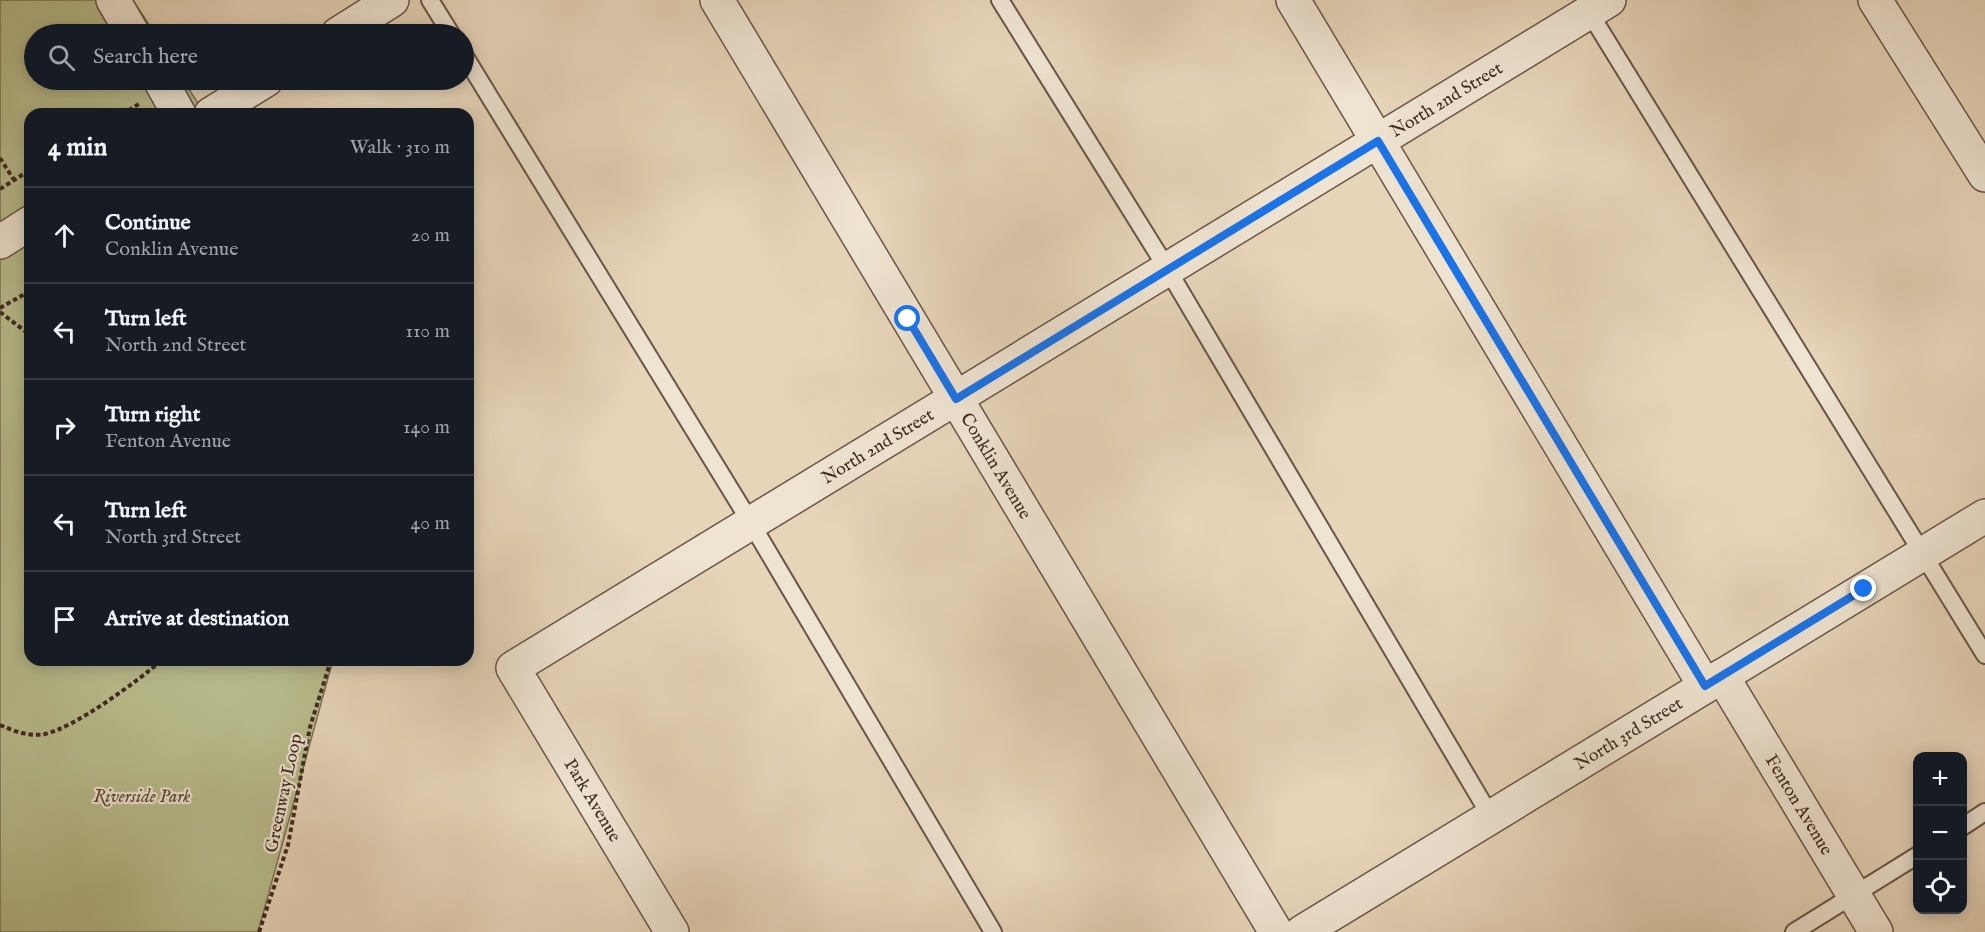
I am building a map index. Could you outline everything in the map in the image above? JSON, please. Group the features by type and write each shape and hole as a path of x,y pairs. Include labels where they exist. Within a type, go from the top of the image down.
{"street":[{"path":"113,0 127,24"},
{"path":"354,24 392,0"},
{"name":"Conklin Avenue","path":"717,0 1276,932"},
{"name":"Fenton Avenue","path":"1293,0 1378,141 1714,681 1876,932"},
{"path":"1875,0 1985,175"},
{"name":"North 2nd Street","path":"513,668 1378,141 1593,4"},
{"path":"166,90 176,108"},
{"path":"221,108 250,90"},
{"path":"0,242 24,228"},
{"name":"North 3rd Street","path":"1303,932 1985,516"},
{"name":"Park Avenue","path":"513,668 672,932"}],"lane":[{"path":"430,0 445,24"},
{"path":"1000,0 1168,270 1491,817"},
{"path":"1593,4 1985,655"},
{"path":"474,71 751,523 993,932"},
{"path":"1967,823 1985,812"},
{"path":"1794,932 1913,858"}],"path":[{"path":"0,158 14,180"},
{"path":"0,189 24,174"},
{"path":"0,308 24,294"},
{"path":"0,312 24,330"},
{"path":"0,725 19,733 45,734 92,710 154,666"},
{"name":"Greenway Loop","path":"259,932 288,845 310,727 330,666"}],"green space":[{"name":"Riverside Park","path":"0,0 133,0 149,24 24,24 24,90 189,90 201,108 24,108 24,666 331,666 258,932 0,932"}],"route":[{"path":"908,319 956,399 1378,141 1705,686 1864,589"}]}
